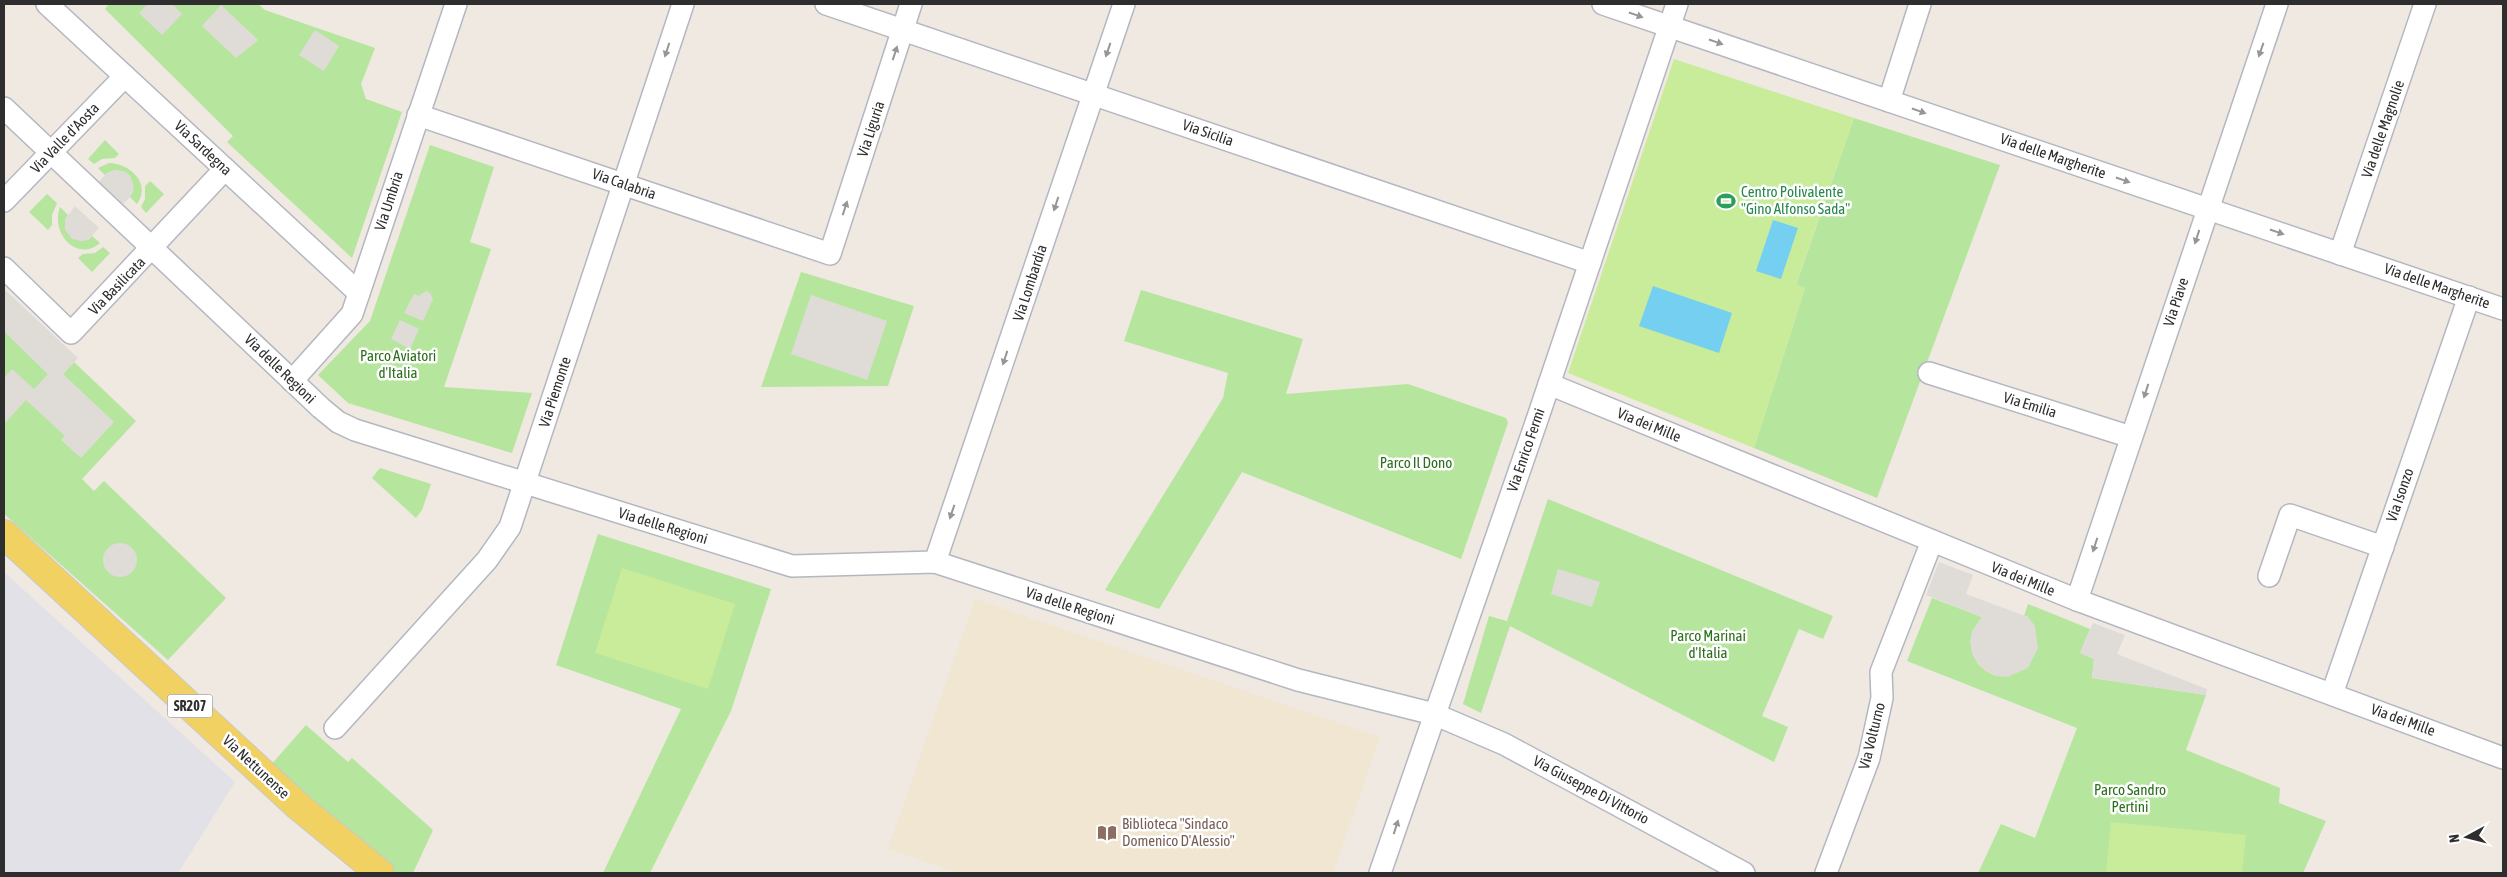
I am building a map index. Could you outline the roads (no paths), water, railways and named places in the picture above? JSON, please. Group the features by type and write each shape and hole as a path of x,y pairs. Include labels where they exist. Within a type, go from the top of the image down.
{"main road":[{"name":"Via Nettunense","path":"4,534 291,800 380,873"}],"street":[{"name":"Via Sardegna","path":"47,4 359,293"},
{"name":"Via Umbria","path":"292,380 352,314 456,4"},
{"name":"Via Piemonte","path":"335,728 499,544 515,516 683,4"},
{"name":"Via Sicilia","path":"826,4 1590,263"},
{"name":"Via Liguria","path":"830,254 911,4"},
{"name":"Via Lombardia","path":"935,562 1124,4"},
{"name":"Via delle Margherite","path":"1603,4 2503,308"},
{"name":"Via Enrico Fermi","path":"1380,873 1549,384 1677,4"},
{"path":"1890,101 1920,4"},
{"name":"Via Piave","path":"2077,600 2206,208 2277,4"},
{"name":"Via delle Magnolie","path":"2340,254 2425,4"},
{"name":"Via Valle d'Aosta","path":"4,201 125,76"},
{"name":"Via delle Regioni","path":"4,108 325,412 355,430 792,566 935,562 1298,680 1434,714"},
{"name":"Via Calabria","path":"418,115 830,254"},
{"name":"Via Basilicata","path":"4,268 71,333 153,249 225,169"},
{"name":"Via Isonzo","path":"2332,694 2469,297"},
{"name":"Via Emilia","path":"1929,373 2131,437"},
{"name":"Via dei Mille","path":"1549,384 2077,600 2503,758"},
{"path":"2269,576 2290,515 2383,547"},
{"name":"Via Volturno","path":"1826,873 1869,758 1882,698 1881,672 1932,541"},
{"name":"Via Giuseppe Di Vittorio","path":"1434,714 1504,744 1744,873"}],"water":[{"path":"1773,220 1798,228 1781,279 1756,271"},
{"path":"1653,286 1732,313 1719,353 1639,326"}],"place":[{"name":"Centro Polivalente \"Gino Alfonso Sada\"","path":"1726,201"},
{"name":"Biblioteca \"Sindaco Domenico D'Alessio\"","path":"1107,833"}],"park label":[{"name":"Parco Aviatori d'Italia","path":"398,364"},
{"name":"Parco Il Dono","path":"1416,463"},
{"name":"Parco Marinai d'Italia","path":"1708,644"},
{"name":"Parco Sandro Pertini","path":"2130,798"}]}
